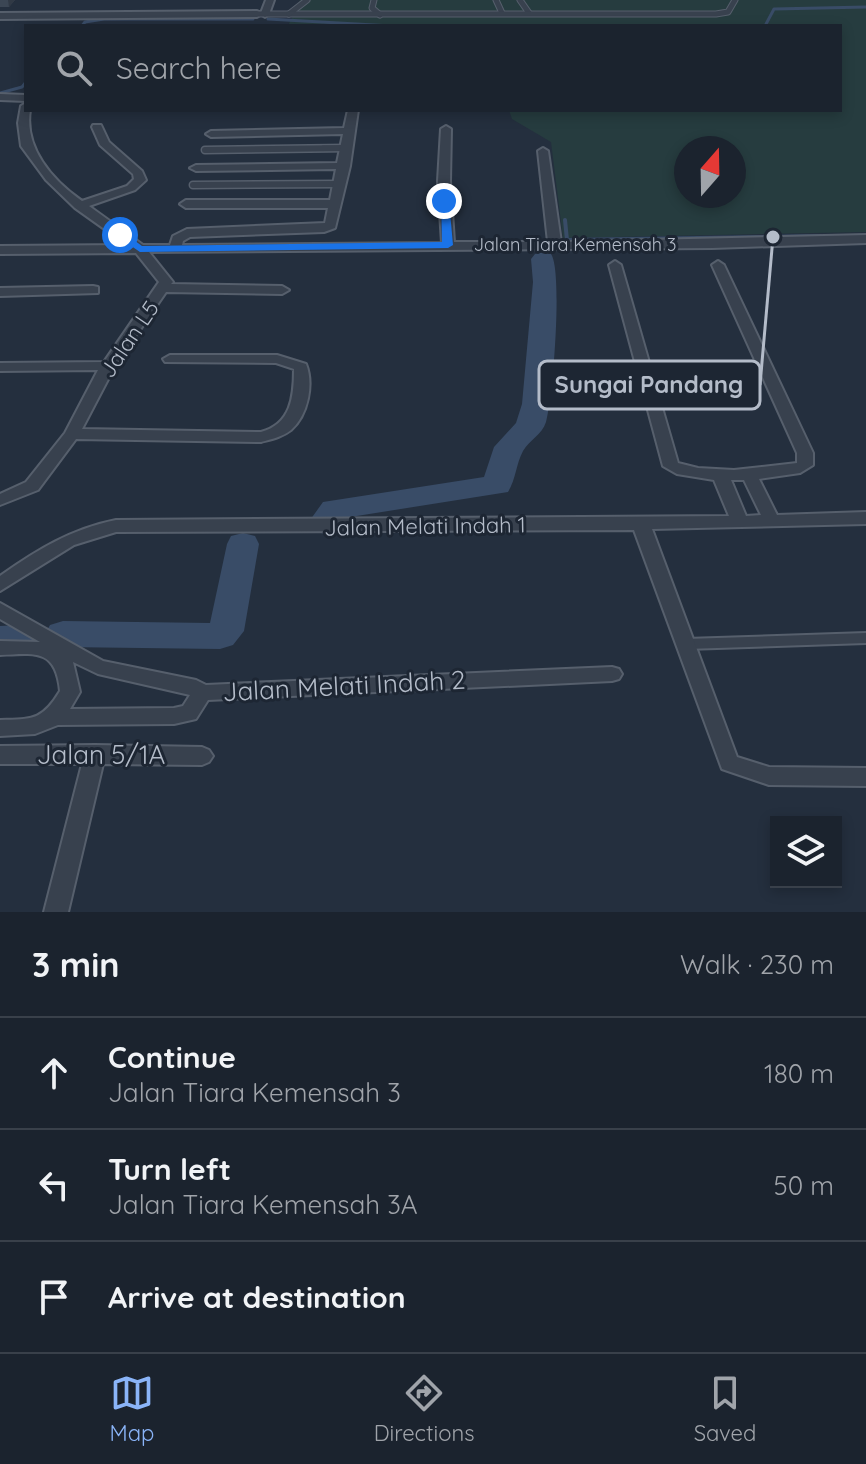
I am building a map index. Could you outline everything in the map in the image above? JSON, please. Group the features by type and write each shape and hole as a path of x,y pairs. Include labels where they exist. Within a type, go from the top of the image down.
{"street":[{"path":"0,16 261,16 270,0"},
{"path":"77,24 84,15"},
{"path":"0,97 24,98"},
{"path":"0,103 24,105"},
{"name":"Jalan L5","path":"0,500 32,486 72,434 108,366 163,288 165,278 140,249 64,194 26,146 25,112"},
{"path":"175,249 177,239 187,233 324,228 331,225 353,112"},
{"path":"79,206 131,188 140,180 138,173 104,143 97,127"},
{"path":"446,129 444,181 448,245"},
{"path":"211,134 350,131"},
{"path":"543,151 555,245"},
{"path":"196,168 344,166"},
{"path":"186,204 336,204"},
{"name":"Jalan Tiara Kemensah 3","path":"0,249 555,245 866,239"},
{"path":"615,265 671,466 685,472 720,474 800,468 805,465 805,453 718,265"},
{"path":"163,288 282,290"},
{"path":"0,292 93,290"},
{"path":"72,434 261,437 284,432 294,420 302,378 301,367 295,363 277,359 170,359"},
{"path":"0,367 108,366"},
{"path":"748,472 772,521"},
{"path":"720,474 740,521"},
{"name":"Jalan Melati Indah 1","path":"0,585 67,539 90,530 116,526 641,524 866,518"},
{"path":"641,524 729,763 769,776 866,777"},
{"name":"Jalan Melati Indah 2","path":"0,610 98,667 196,688 202,693 612,674"},
{"path":"0,648 28,647 50,652 66,666 70,692 55,717 44,726 0,728"},
{"path":"55,717 174,716 189,713 202,693"},
{"path":"56,912 95,754"},
{"name":"Jalan 5/1A","path":"0,755 202,756"}],"lane":[{"path":"289,14 307,0"},
{"path":"374,0 372,8 380,16"},
{"path":"496,0 502,13"},
{"path":"520,0 529,13"},
{"path":"261,16 716,14 728,12 735,0"},
{"path":"205,150 347,148"},
{"path":"193,185 339,184"},
{"path":"685,644 866,638"}],"green space":[{"path":"300,0 866,0 866,232 563,238 551,142 512,119 510,112 842,112 842,24 289,24"}],"waterway":[{"path":"766,24 774,9 866,7"},
{"path":"84,24 104,19 253,19"},
{"path":"268,19 357,24"},
{"path":"0,93 24,84"},
{"path":"565,220 567,240 821,236"},
{"path":"324,523 334,509 497,485 509,447 530,426 536,404 545,282 543,259"},
{"path":"63,634 220,636 226,631 243,544"},
{"path":"0,639 19,638"}],"place":[{"name":"Sungai Pandang","path":"773,237"}],"route":[{"path":"120,235 140,249 448,245 444,201"}]}
